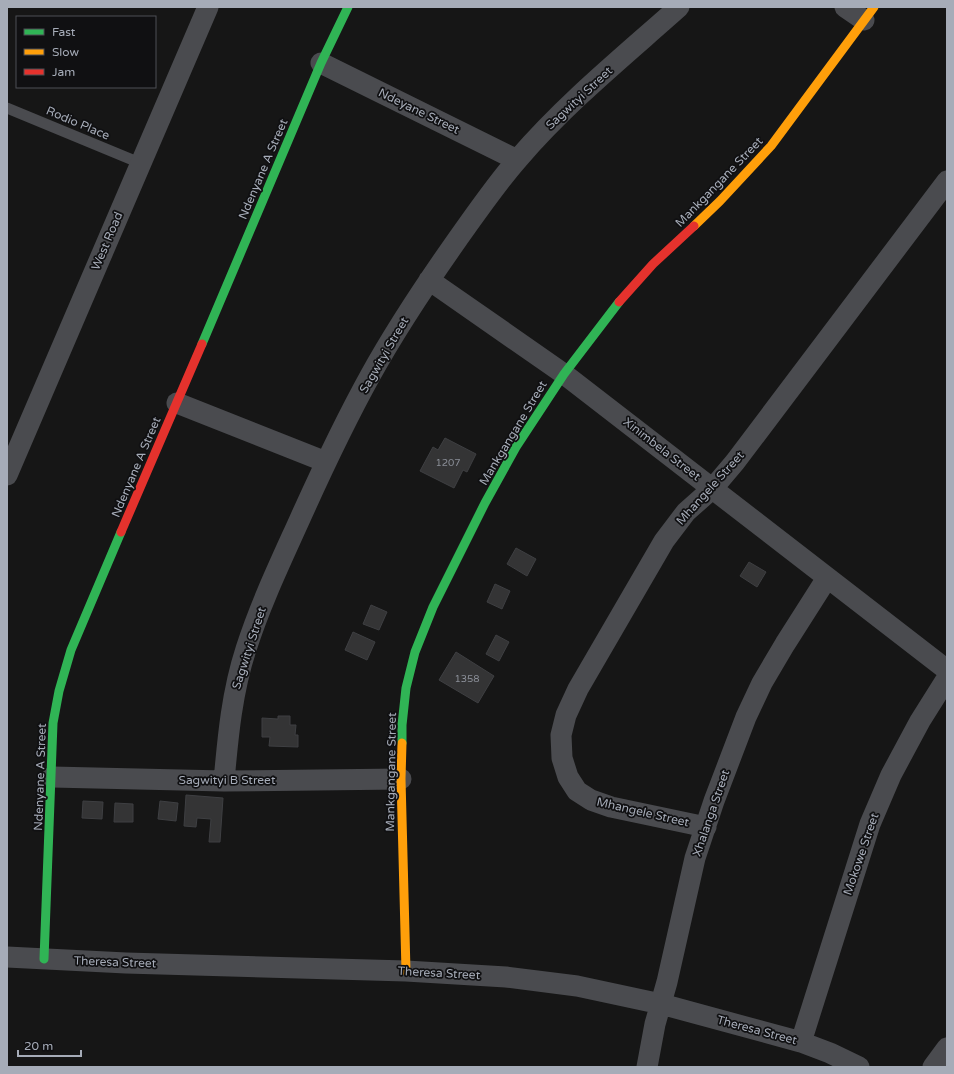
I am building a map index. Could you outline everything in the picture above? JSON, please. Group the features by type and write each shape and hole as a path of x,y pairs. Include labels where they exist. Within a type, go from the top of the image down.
{"street":[{"name":"West Road","path":"7,475 208,7"},
{"name":"Ndenyane A Street","path":"44,960 53,723 59,691 71,650 321,63 348,7"},
{"name":"Sagwityi Street","path":"224,781 234,693 246,649 268,590 326,462 370,376 429,280 491,192 517,160 541,133 583,91 679,7"},
{"path":"845,7 869,13"},
{"name":"Mankgangane Street","path":"406,971 401,779 402,725 406,688 416,652 430,614 485,503 516,447 564,374 612,310 653,264 720,201 771,146 869,13"},
{"name":"Ndeyane Street","path":"321,63 517,160"},
{"name":"Mhangele Street","path":"706,827 611,807 591,800 577,791 568,777 562,758 561,735 566,715 578,688 664,541 686,512 713,488 735,462 947,180"},
{"name":"Xinimbela Street","path":"429,280 564,374 947,670"},
{"path":"177,402 326,462"},
{"name":"Xhalanga Street","path":"647,1067 655,1024 695,858 714,801 746,717 762,683 827,578"},
{"name":"Mokowe Street","path":"801,1042 870,824 891,775 920,722 947,678"},
{"name":"Sagwityi B Street","path":"52,777 224,781 401,779"},
{"name":"Theresa Street","path":"7,957 44,960 406,971 506,977 577,986 661,1004 801,1042 830,1053 859,1067"},
{"path":"933,1067 947,1048"}],"lane":[{"name":"Rodio Place","path":"7,108 140,163"}],"building":[{"path":"445,438 476,454 467,472 463,470 454,488 420,471 433,447 438,450"},
{"path":"516,548 536,559 527,576 507,564"},
{"path":"749,562 766,572 757,587 740,576"},
{"path":"495,584 510,591 502,609 487,602"},
{"path":"371,605 387,612 379,630 363,624"},
{"path":"353,632 375,642 367,660 345,650"},
{"path":"496,635 509,642 499,661 486,654"},
{"path":"456,652 494,676 478,703 439,680"},
{"path":"278,716 290,716 290,725 296,725 295,735 298,735 298,747 269,746 270,737 262,737 262,718 278,719"},
{"path":"186,795 223,798 220,842 209,842 211,819 197,818 196,827 184,826"},
{"path":"83,801 103,802 102,819 82,818"},
{"path":"160,801 178,803 176,821 158,819"},
{"path":"115,803 133,804 133,822 114,822"}],"traffic: fast":[{"path":"202,344 321,63 348,7"},
{"path":"402,743 402,725 406,688 415,652 433,607 485,503 516,447 564,374 619,302"},
{"path":"44,959 53,723 59,691 71,650 121,532"}],"traffic: slow":[{"path":"694,226 720,201 771,146 874,7"},
{"path":"402,743 401,779 406,971"}],"traffic: jam":[{"path":"619,302 653,264 694,226"},
{"path":"121,532 202,344"}]}
